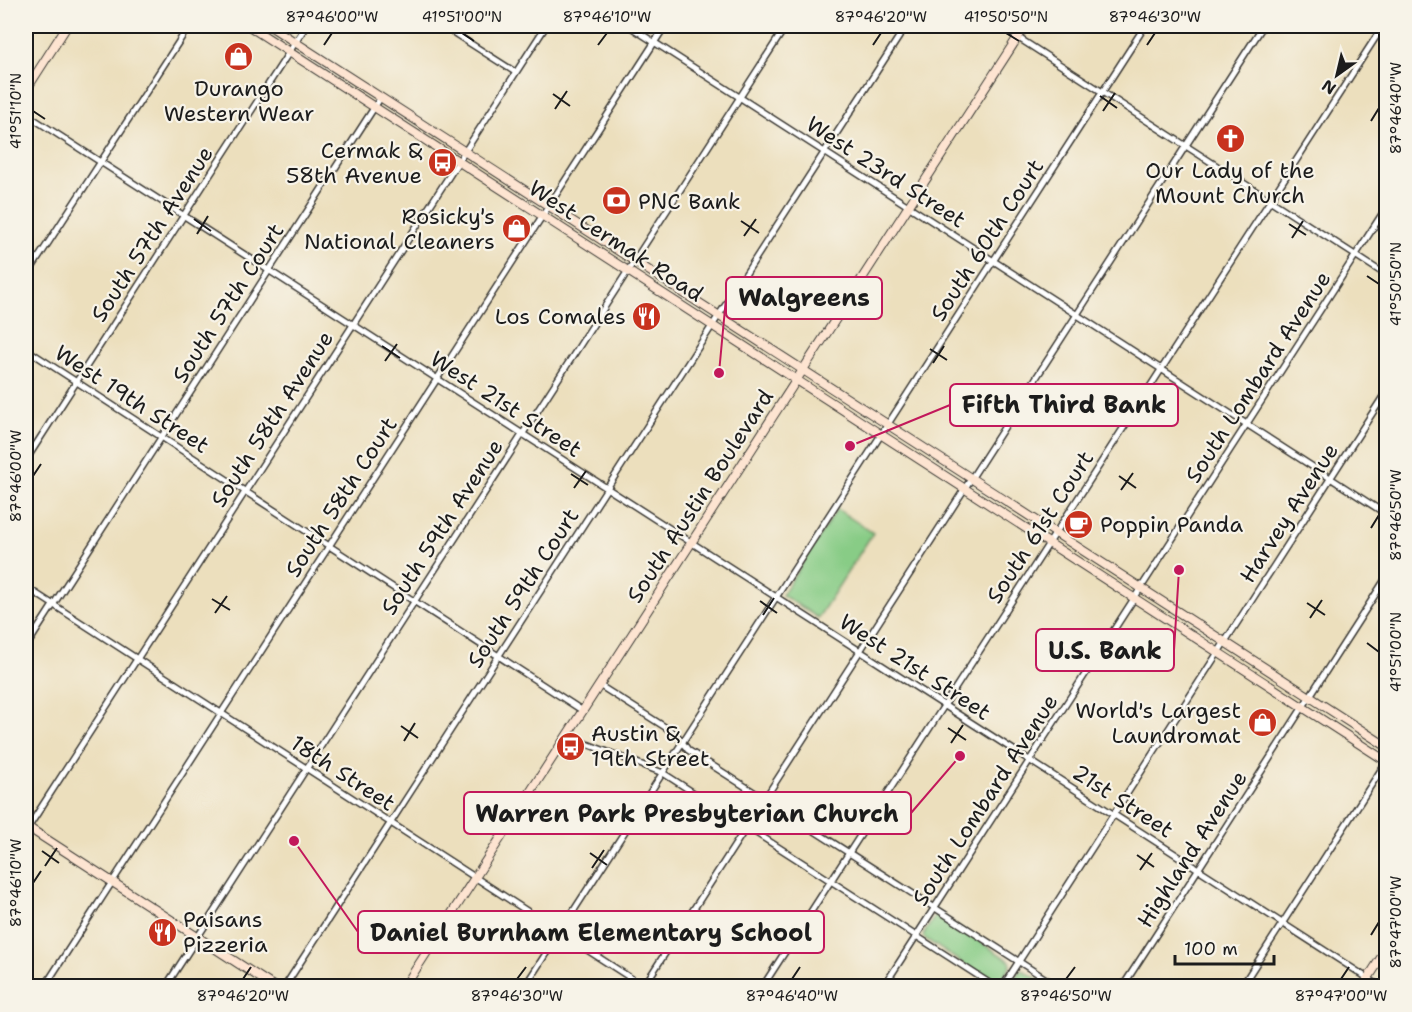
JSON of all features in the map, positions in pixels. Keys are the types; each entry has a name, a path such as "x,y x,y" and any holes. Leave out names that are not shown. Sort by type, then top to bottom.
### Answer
{"main road":[{"path":"26,90 67,26"},
{"name":"West Cermak Road","path":"249,26 1386,762"},
{"name":"West Cermak Road","path":"270,26 1386,746"},
{"name":"South Austin Boulevard","path":"405,987 1025,26"},
{"path":"26,828 273,987"},
{"path":"1365,983 1386,950"}],"street":[{"path":"26,278 189,26"},
{"name":"South 57th Avenue","path":"26,460 306,26"},
{"path":"443,26 515,72"},
{"name":"South 58th Avenue","path":"26,828 546,26"},
{"name":"West 23rd Street","path":"629,26 1386,514"},
{"name":"South 58th Court","path":"45,987 665,26"},
{"name":"South 59th Avenue","path":"166,987 786,26"},
{"name":"South 59th Court","path":"285,987 906,26"},
{"path":"1000,26 1386,275"},
{"name":"South 60th Court","path":"525,987 1145,26"},
{"path":"643,987 1263,26"},
{"path":"1369,26 1386,37"},
{"name":"South 61st Court","path":"763,987 1383,26"},
{"name":"South 57th Court","path":"26,647 381,97"},
{"name":"West 21st Street","path":"26,114 1030,761"},
{"name":"South Lombard Avenue","path":"884,987 1386,208"},
{"name":"West 19th Street","path":"26,349 583,711"},
{"name":"Harvey Avenue","path":"1003,987 1386,392"},
{"name":"Highland Avenue","path":"1123,987 1386,578"},
{"name":"18th Street","path":"26,587 643,987"},
{"path":"599,685 676,734 681,744 764,800 1057,987"},
{"path":"567,736 663,773 994,987"},
{"name":"21st Street","path":"1030,761 1283,924 1365,983 1380,987"},
{"path":"1242,987 1386,762"}],"green space":[{"path":"837,509 873,533 818,618 782,595"},
{"path":"939,915 1010,961 1011,965 999,984 995,985 924,938 923,935 935,916"},
{"path":"1020,970 1023,970 1049,986 1009,986"}],"place":[{"name":"Durango Western Wear","path":"239,56"},
{"name":"Our Lady of the Mount Church","path":"1230,138"},
{"name":"Cermak & 58th Avenue","path":"443,163"},
{"name":"PNC Bank","path":"617,201"},
{"name":"Rosicky's National Cleaners","path":"516,229"},
{"name":"Los Comales","path":"647,316"},
{"name":"Walgreens","path":"719,373"},
{"name":"Fifth Third Bank","path":"850,446"},
{"name":"Poppin Panda","path":"1079,524"},
{"name":"U.S. Bank","path":"1179,570"},
{"name":"World's Largest Laundromat","path":"1262,723"},
{"name":"Austin & 19th Street","path":"570,746"},
{"name":"Warren Park Presbyterian Church","path":"960,756"},
{"name":"Daniel Burnham Elementary School","path":"294,841"},
{"name":"Paisans Pizzeria","path":"162,932"}]}
